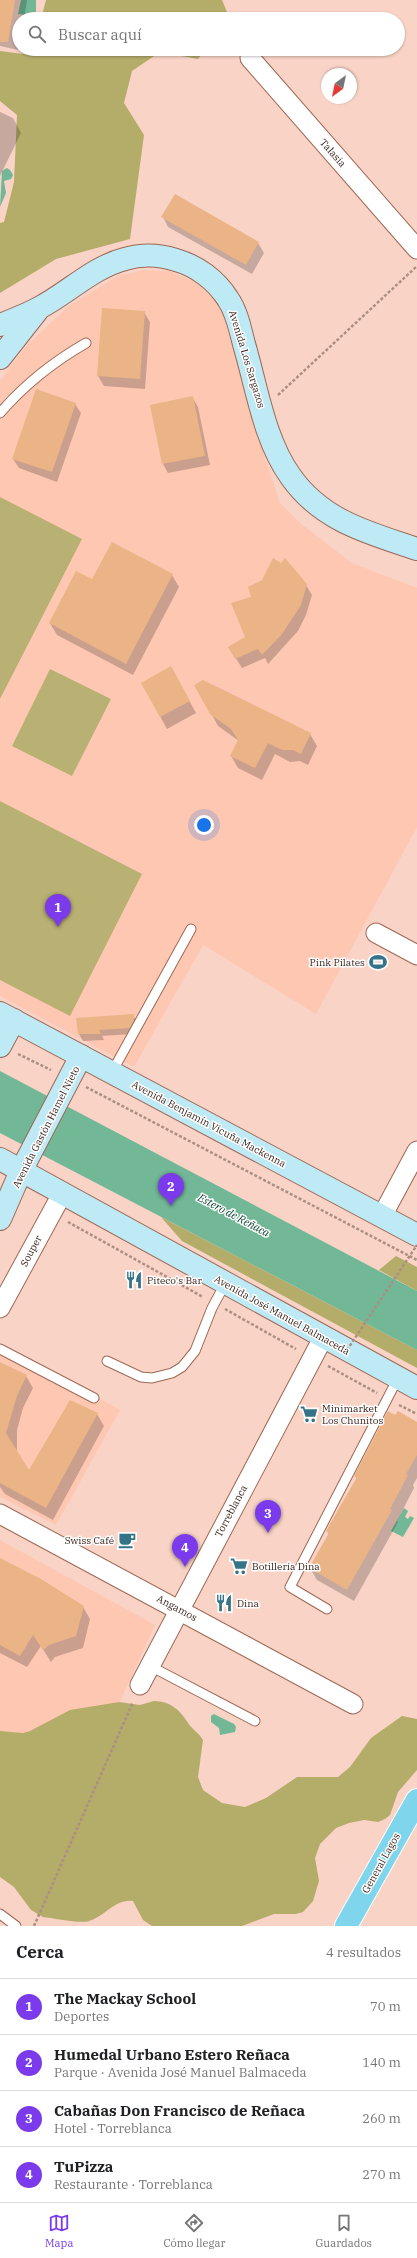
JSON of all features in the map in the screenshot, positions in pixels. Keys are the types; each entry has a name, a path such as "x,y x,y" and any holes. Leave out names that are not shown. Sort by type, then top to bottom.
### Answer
{"main road":[{"name":"Avenida Los Sargazos","path":"0,325 39,308 98,271 125,259 154,256 183,262 209,277 228,299 235,312 273,445 281,462 303,492 330,515 356,529 417,549"},
{"path":"0,358 39,308"},
{"path":"0,1046 7,1017"},
{"name":"Avenida Benjamín Vicuña Mackenna","path":"7,1017 417,1235"},
{"name":"Avenida Gastón Hamel Nieto","path":"0,1219 25,1163 81,1056"},
{"name":"Avenida José Manuel Balmaceda","path":"0,1159 25,1163 62,1194 323,1338 408,1383"},
{"name":"General Lagos","path":"346,1926 417,1800"}],"street":[{"name":"Talasia","path":"250,58 417,249"},
{"path":"376,933 417,955"},
{"path":"382,1216 417,1151"},
{"name":"Souper","path":"0,1308 62,1194"},
{"name":"Torreblanca","path":"140,1685 179,1608 323,1338"},
{"name":"Angamos","path":"0,1514 179,1608 353,1704"}],"lane":[{"path":"0,413 32,380 53,363 86,343"},
{"path":"112,1072 191,930"},
{"path":"107,1361 141,1377 152,1378 172,1373 182,1367 195,1351 212,1308 225,1284"},
{"path":"0,1349 94,1398"},
{"path":"328,1609 290,1587 408,1383"},
{"path":"150,1666 255,1721"},
{"path":"0,1914 16,1926"}],"path":[{"path":"262,409 417,266"},
{"path":"0,1046 67,1084 104,1096 417,1260"},
{"path":"347,1350 417,1245"},
{"path":"34,1926 140,1685"}],"shaded area":[{"path":"46,0 222,0 227,12 43,12"},
{"path":"0,51 12,53 12,56 154,56 132,71 124,103 144,135 130,239 56,259 0,293 0,223 4,222 14,182 17,115 0,101"},
{"path":"182,56 200,56 198,59"},
{"path":"143,270 169,271 195,282 207,291 226,315 263,451 280,503 301,524 352,563 417,588 417,827 316,1014 203,945 134,1067 0,996 0,381 27,345 69,306 118,276"},
{"path":"0,497 82,539 0,699"},
{"path":"50,669 111,699 72,776 12,746"},
{"path":"0,801 142,874 70,1016 0,980"},
{"path":"161,1217 417,1350 417,1368 182,1241"},
{"path":"396,1256 417,1267 417,1291 379,1270"},
{"path":"0,1345 120,1410 56,1525 0,1497"},
{"path":"0,1540 155,1625 77,1795 0,1763"},
{"path":"160,1701 178,1710 203,1740 198,1777 203,1790 222,1803 245,1807 266,1798 297,1777 338,1777 350,1767 371,1738 402,1716 417,1719 417,1770 398,1792 390,1815 385,1819 378,1822 364,1820 349,1823 336,1828 320,1844 315,1858 319,1881 313,1901 303,1912 296,1914 274,1914 242,1926 152,1926 143,1920 133,1901 126,1901 115,1905 95,1919 85,1922 43,1917 31,1910 14,1887 0,1877 0,1731 23,1733 30,1731 70,1710 119,1702 140,1705"}],"water":[{"path":"21,0 36,0 36,12 18,12"},
{"path":"7,168 13,175 11,179 4,181 6,193 0,207 2,171"},
{"name":"Estero de Reñaca","path":"0,1071 417,1291 417,1350 0,1133"},
{"path":"404,1508 408,1511 405,1517 408,1519 410,1516 414,1518 403,1537 391,1531"},
{"path":"214,1714 234,1724 236,1727 235,1732 220,1735 219,1728 211,1722 211,1716"}],"building":[{"path":"0,0 15,0 8,42 0,42"},
{"path":"175,194 259,242 246,265 161,217"},
{"path":"102,308 145,311 140,379 97,376"},
{"path":"36,389 76,403 52,472 12,459"},
{"path":"193,396 205,456 162,464 150,405"},
{"path":"112,542 173,574 126,664 49,623 76,571 92,579"},
{"path":"273,558 281,563 285,558 307,584 301,605 282,634 262,655 258,649 235,659 228,647 245,637 231,603 251,597 248,587 262,580"},
{"path":"171,666 190,701 160,717 141,683"},
{"path":"203,680 311,733 301,754 293,750 282,750 268,743 255,768 230,756 238,740 231,729 210,714 194,685"},
{"path":"134,1014 134,1020 130,1028 99,1030 101,1034 78,1034 76,1018"},
{"path":"0,1362 27,1375 17,1396 6,1433 29,1470 70,1400 98,1413 46,1508 0,1483"},
{"path":"388,1411 395,1415 398,1411 417,1422 417,1455 406,1474 408,1475 390,1509 392,1510 347,1590 309,1568 329,1533 326,1531 357,1477 354,1476"},
{"path":"0,1558 41,1579 84,1606 76,1636 49,1645 43,1650 33,1635 20,1656 0,1645"}],"place":[{"name":"The Mackay School","path":"58,927"},
{"name":"Pink Pilates","path":"378,962"},
{"name":"Humedal Urbano Estero Reñaca","path":"171,1206"},
{"name":"Piteco's Bar","path":"134,1280"},
{"name":"Minimarket Los Chunitos","path":"309,1414"},
{"name":"Cabañas Don Francisco de Reñaca","path":"268,1533"},
{"name":"Swiss Café","path":"127,1540"},
{"name":"Botillería Dina","path":"239,1566"},
{"name":"TuPizza","path":"185,1567"},
{"name":"Dina","path":"224,1603"}]}
